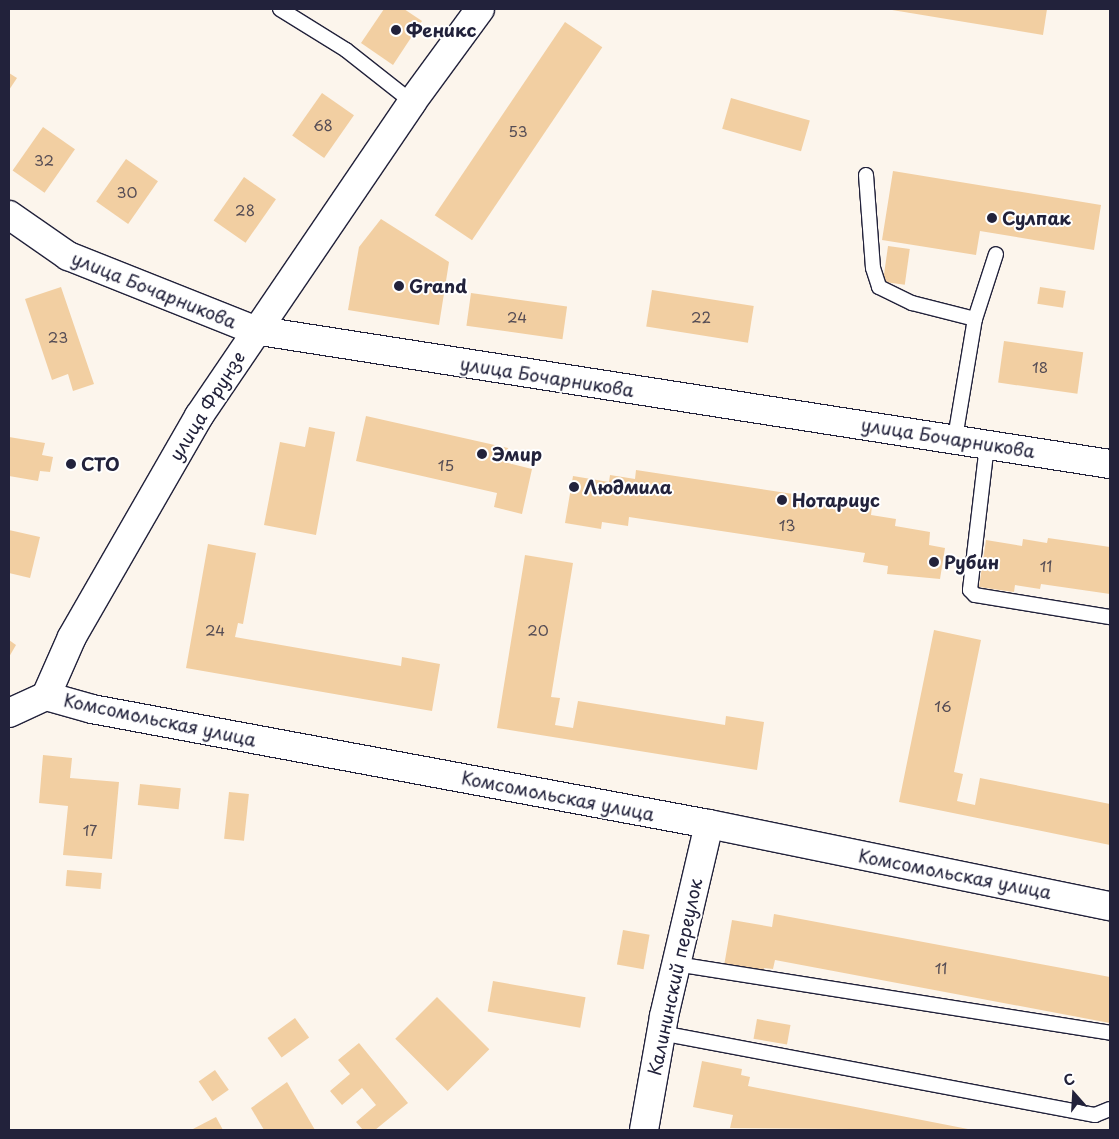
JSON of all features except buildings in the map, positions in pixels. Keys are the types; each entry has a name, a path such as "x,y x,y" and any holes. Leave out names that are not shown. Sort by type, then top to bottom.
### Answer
{"street":[{"name":"улица Фрунзе","path":"46,696 72,637 199,416 254,330 320,244 412,102 480,9"},
{"name":"улица Бочарникова","path":"9,214 68,256 254,330 955,438 987,445 1110,464"},
{"name":"Комсомольская улица","path":"9,714 46,696 92,709 709,824 1110,906"},
{"name":"Калининский переулок","path":"644,1130 661,1033 709,824"}],"lane":[{"path":"280,9 346,50 412,102"},
{"path":"866,175 873,268 879,287 912,303 976,319"},
{"path":"955,438 976,319 996,254"},
{"path":"987,445 970,590 975,595 1110,618"},
{"path":"676,964 1110,1033"},
{"path":"661,1033 1095,1115 1110,1109"}],"place":[{"name":"Феникс","path":"396,30"},
{"name":"Сулпак","path":"992,218"},
{"name":"Grand","path":"399,286"},
{"name":"Эмир","path":"482,454"},
{"name":"СТО","path":"71,464"},
{"name":"Людмила","path":"574,487"},
{"name":"Нотариус","path":"782,500"},
{"name":"Рубин","path":"934,562"}]}
